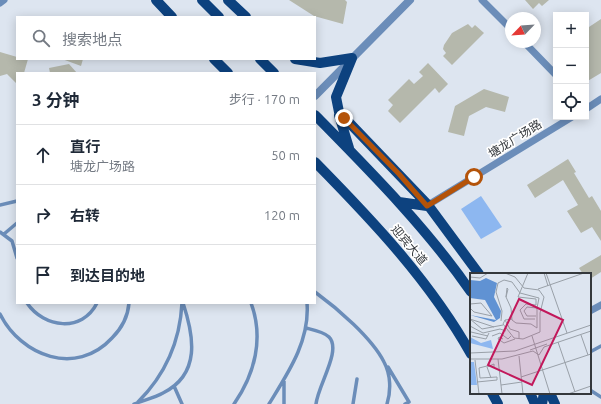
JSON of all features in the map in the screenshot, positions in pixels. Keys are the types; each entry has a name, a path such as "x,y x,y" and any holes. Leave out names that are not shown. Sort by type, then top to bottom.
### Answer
{"main road":[{"path":"156,0 171,16"},
{"path":"202,0 218,16"},
{"path":"228,0 245,16"},
{"path":"301,60 320,63 352,58"},
{"path":"350,150 336,97 352,58"},
{"path":"215,60 227,72"},
{"path":"261,60 273,72"},
{"path":"339,112 428,206 479,273"},
{"name":"迎宾大道","path":"316,116 350,150 425,231 470,291"},
{"name":"迎宾大道","path":"316,163 362,209 400,252 457,330 470,352"},
{"path":"399,202 428,206"},
{"path":"493,394 498,404"},
{"path":"531,394 536,404"},
{"path":"542,404 544,394"},
{"path":"551,394 556,404"}],"street":[{"path":"0,4 4,0"},
{"path":"316,95 410,0"},
{"path":"482,0 505,23"},
{"path":"530,48 553,72"},
{"path":"589,107 601,99"},
{"name":"塘龙广场路","path":"428,206 567,120"},
{"path":"591,310 601,305"}],"lane":[{"path":"0,205 16,201"},
{"path":"16,224 2,233 12,241 16,255"},
{"path":"316,293 349,320 384,362 409,402 405,404"},
{"path":"28,304 37,315 44,320 60,324 72,323 83,318 96,304"},
{"path":"0,314 11,331 30,348 54,358 68,359 82,357 95,352 107,344 117,334 124,321 129,304"},
{"path":"135,403 163,394 174,386 186,372 192,352 191,334 182,304"},
{"path":"135,403 154,384 167,362 176,338 182,304"},
{"path":"234,404 248,380 256,352 256,324 251,304"},
{"path":"269,404 301,347 306,328 307,304"},
{"path":"306,328 323,333 333,344 334,351 320,386 316,404"},
{"path":"591,351 600,346"},
{"path":"384,362 390,382 387,404"},
{"path":"284,379 284,404"},
{"path":"353,404 357,379"},
{"path":"174,386 182,404"},
{"path":"591,391 601,397"}],"shaded area":[{"path":"481,196 502,227 481,239 461,209"}],"building":[{"path":"289,0 345,0 347,2 343,24 314,16"},
{"path":"525,0 549,0 542,6 539,3 533,9"},
{"path":"601,19 601,73 589,80 589,48 589,27"},
{"path":"468,24 472,28 475,25 484,33 452,65 443,56 446,53 443,49 444,45 452,33"},
{"path":"0,52 16,57 16,60 28,60 24,72 16,72 16,83 7,74 0,76"},
{"path":"65,60 83,60 81,66"},
{"path":"428,63 448,84 439,93 435,88 400,123 388,111 393,105 388,100 409,79 414,84 423,76 419,72"},
{"path":"69,64 76,72 50,72 49,68"},
{"path":"484,89 509,97 505,112 486,107 469,116 464,136 448,132 455,106"},
{"path":"568,159 576,172 574,173 589,198 592,196 601,211 601,241 592,227 581,233 567,211 578,205 563,180 535,198 527,185"},
{"path":"601,255 601,272 591,278 591,273 582,273 579,268"}],"route":[{"path":"344,118 399,174 427,206 474,177"}]}
